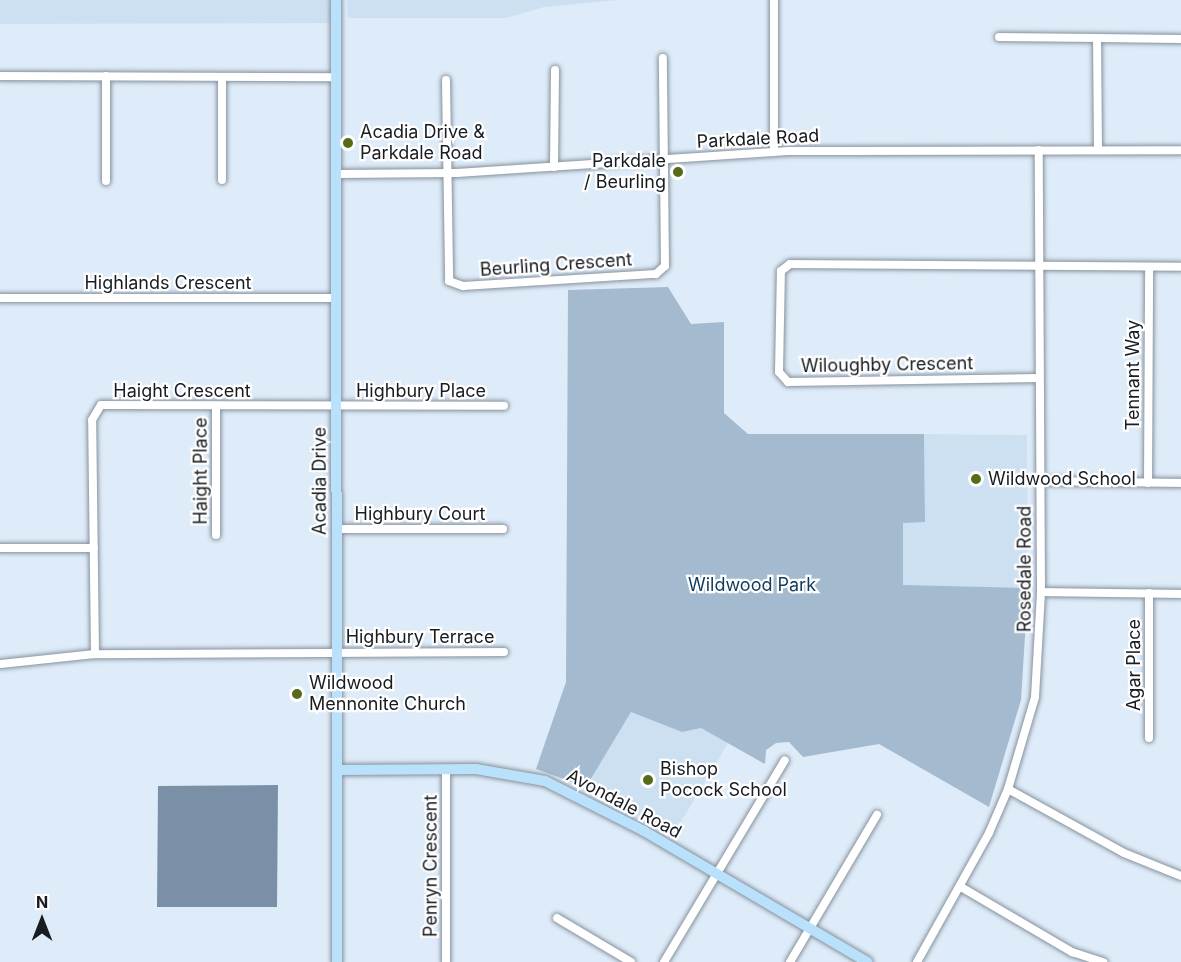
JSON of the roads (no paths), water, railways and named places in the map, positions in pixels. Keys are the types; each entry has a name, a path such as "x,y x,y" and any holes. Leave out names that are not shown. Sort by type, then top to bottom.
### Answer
{"street":[{"name":"Acadia Drive","path":"336,0 337,962"},
{"path":"774,0 774,152"},
{"path":"999,38 1181,39"},
{"path":"1097,38 1098,150"},
{"path":"662,159 663,58"},
{"path":"554,166 555,70"},
{"path":"0,76 336,76"},
{"path":"105,76 106,181"},
{"path":"222,77 222,180"},
{"path":"446,81 447,173"},
{"name":"Rosedale Road","path":"917,962 961,887 1008,789 1035,697 1041,592 1039,150"},
{"name":"Parkdale Road","path":"337,174 447,173 774,152 1181,150"},
{"name":"Beurling Crescent","path":"447,173 447,276 453,285 656,274 665,266 662,159"},
{"name":"Wiloughby Crescent","path":"1040,378 788,382 779,372 779,275 790,264 1181,267"},
{"name":"Tennant Way","path":"1148,483 1149,267"},
{"name":"Highlands Crescent","path":"0,298 337,298"},
{"name":"Highbury Place","path":"337,406 504,406"},
{"name":"Haight Crescent","path":"95,654 92,420 96,408 337,406"},
{"name":"Haight Place","path":"216,407 216,535"},
{"path":"1041,481 1181,483"},
{"name":"Highbury Court","path":"337,529 503,529"},
{"path":"0,548 94,548"},
{"path":"1041,592 1181,594"},
{"name":"Agar Place","path":"1149,593 1149,738"},
{"path":"0,664 95,654 336,652"},
{"name":"Highbury Terrace","path":"336,652 504,652"},
{"path":"664,962 785,760"},
{"name":"Avondale Road","path":"338,770 504,771 545,781 718,874 867,962"},
{"name":"Penryn Crescent","path":"446,770 446,962"},
{"path":"1008,789 1124,853 1181,876"},
{"path":"790,962 877,815"},
{"path":"961,887 1072,952 1104,962"},
{"path":"557,918 631,962"}],"place":[{"name":"Acadia Drive & Parkdale Road","path":"348,143"},
{"name":"Parkdale / Beurling","path":"678,172"},
{"name":"Wildwood School","path":"976,479"},
{"name":"Wildwood Mennonite Church","path":"297,694"},
{"name":"Bishop Pocock School","path":"648,780"}],"park label":[{"name":"Wildwood Park","path":"752,585"}]}
